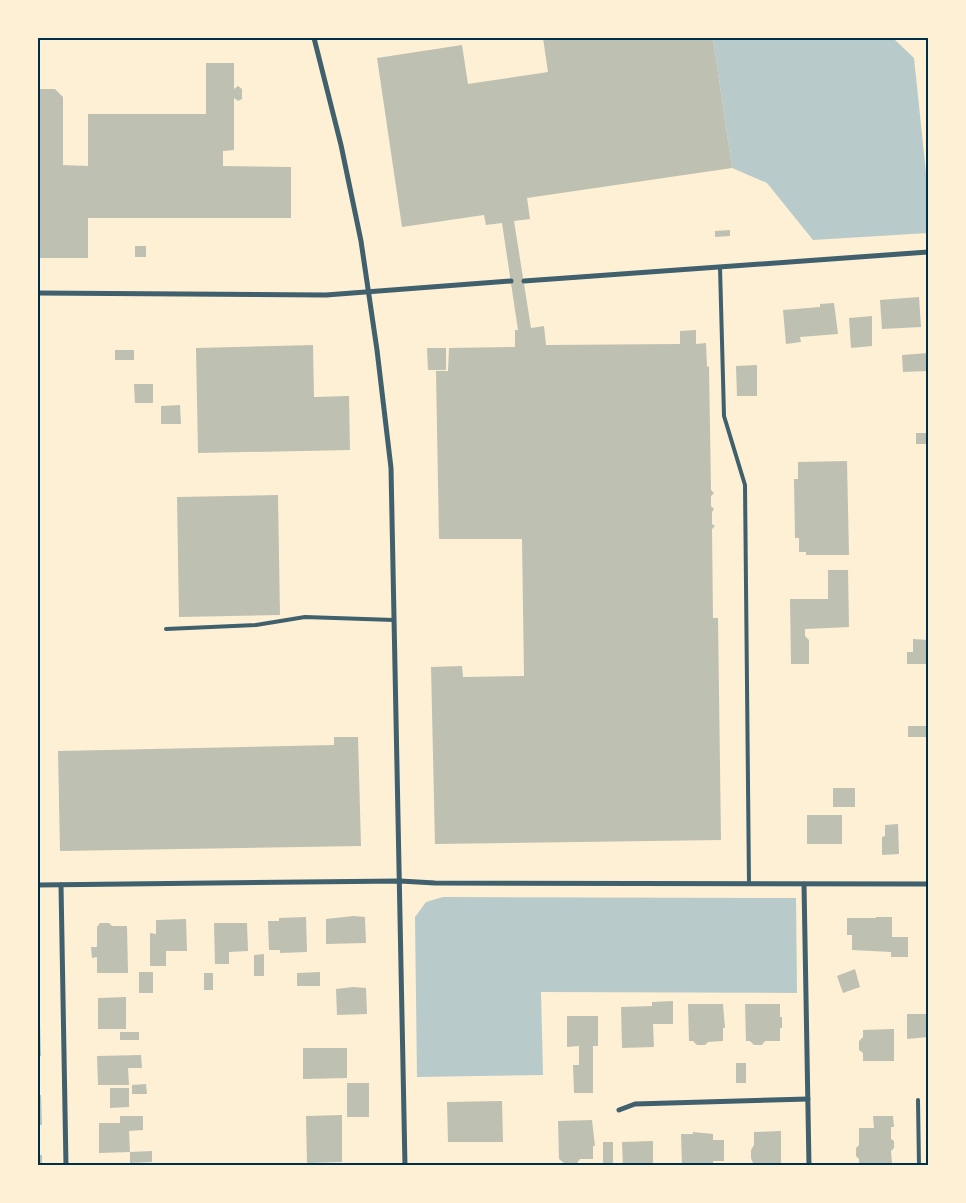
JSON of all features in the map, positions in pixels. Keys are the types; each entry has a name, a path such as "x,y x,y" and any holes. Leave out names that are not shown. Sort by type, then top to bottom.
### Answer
{"street":[{"path":"314,38 341,145 361,241 377,350 390,468 405,1166"},
{"path":"524,281 928,252"},
{"path":"38,293 326,296 511,281"},
{"path":"38,885 400,881 445,883 928,884"},
{"path":"804,884 808,1166"},
{"path":"61,885 66,1166"},
{"path":"619,1110 635,1104 808,1099"}],"lane":[{"path":"720,267 724,416 745,485 750,884"},
{"path":"166,629 256,625 305,618 394,620"},
{"path":"918,1100 919,1166"}],"shaded area":[{"path":"713,38 894,39 914,58 928,192 928,233 813,240 767,183 732,168"},
{"path":"443,897 796,898 797,993 541,992 543,1075 417,1077 415,917 426,902"}],"building":[{"path":"543,38 713,38 732,168 527,198 530,219 514,221 531,328 544,326 546,345 680,344 680,331 696,330 696,344 706,343 707,367 709,366 711,490 714,493 711,496 711,506 714,509 712,512 712,524 715,526 712,529 713,618 718,618 721,840 435,844 431,667 462,666 463,677 524,676 522,539 439,539 436,371 448,371 449,348 515,347 515,330 518,330 502,223 486,225 484,215 402,227 377,58 462,45 468,84 548,72"},
{"path":"206,63 234,63 234,89 238,86 242,89 242,99 238,101 234,98 234,150 223,151 223,166 291,167 291,218 88,218 88,258 38,258 38,89 55,89 63,97 63,165 88,166 88,114 206,114"},
{"path":"730,230 730,236 715,237 715,231"},
{"path":"135,246 146,246 146,257 135,257"},
{"path":"919,297 921,327 882,329 880,300"},
{"path":"834,303 838,334 800,337 801,342 786,344 783,310 820,307 820,304"},
{"path":"872,316 872,346 851,348 849,318"},
{"path":"313,345 314,397 349,396 350,450 198,453 196,348"},
{"path":"427,348 446,348 446,370 428,370"},
{"path":"115,350 134,350 134,360 115,360"},
{"path":"928,353 928,371 903,372 902,355"},
{"path":"757,365 757,396 737,396 736,366"},
{"path":"134,384 153,384 153,403 135,403"},
{"path":"180,405 181,424 161,424 161,406"},
{"path":"916,433 928,433 928,444 916,444"},
{"path":"847,461 849,555 806,555 806,552 799,552 799,538 795,538 794,479 798,479 798,462"},
{"path":"278,495 280,615 179,617 177,497"},
{"path":"828,570 848,570 849,627 805,629 805,636 809,640 809,664 791,664 790,599 828,599"},
{"path":"913,639 928,640 928,664 907,664 907,652 913,652"},
{"path":"908,726 928,726 928,737 908,737"},
{"path":"334,737 358,737 361,846 60,851 58,751 334,745"},
{"path":"833,788 855,788 855,807 833,807"},
{"path":"807,815 842,815 842,844 807,844"},
{"path":"898,824 899,854 882,855 882,837 885,836 885,825"},
{"path":"353,916 365,917 366,943 326,944 326,919"},
{"path":"306,917 307,952 280,953 280,950 269,950 268,921 279,921 279,918"},
{"path":"892,917 892,937 908,937 908,957 891,957 891,952 852,950 852,935 847,935 847,918"},
{"path":"186,919 187,951 166,951 166,966 150,966 150,933 156,934 156,920"},
{"path":"100,923 109,923 112,926 127,926 128,973 97,973 97,957 92,958 91,947 97,947 97,927"},
{"path":"214,923 247,923 248,951 229,952 229,964 215,964"},
{"path":"264,954 264,976 254,976 254,955"},
{"path":"855,969 860,987 843,993 837,976"},
{"path":"139,972 153,972 153,993 139,993"},
{"path":"320,972 320,986 297,986 297,973"},
{"path":"204,973 213,973 213,990 204,990"},
{"path":"366,988 367,1014 337,1015 336,989"},
{"path":"126,997 126,1029 98,1029 98,998"},
{"path":"673,1001 673,1024 653,1024 654,1047 622,1048 621,1007 652,1006 652,1002"},
{"path":"688,1004 723,1004 725,1028 723,1028 723,1041 697,1045 693,1041 689,1041"},
{"path":"745,1004 780,1004 782,1028 780,1028 780,1041 765,1041 762,1045 754,1045 750,1041 746,1041"},
{"path":"907,1014 928,1014 928,1037 907,1039"},
{"path":"567,1016 598,1016 598,1046 593,1046 593,1093 574,1093 573,1065 579,1065 579,1046 567,1047"},
{"path":"38,1023 40,1023 41,1056 38,1056"},
{"path":"894,1029 894,1061 863,1061 863,1053 859,1050 859,1041 863,1037 863,1030"},
{"path":"120,1032 139,1032 139,1040 120,1040"},
{"path":"303,1048 347,1048 347,1078 303,1079"},
{"path":"141,1055 142,1068 128,1068 129,1085 98,1085 97,1056"},
{"path":"736,1063 746,1063 746,1083 736,1083"},
{"path":"347,1083 369,1083 369,1117 347,1117"},
{"path":"146,1084 147,1094 132,1094 132,1085"},
{"path":"110,1088 129,1088 129,1107 110,1108"},
{"path":"38,1095 41,1095 42,1125 38,1125"},
{"path":"502,1101 503,1142 448,1142 447,1102"},
{"path":"342,1115 342,1162 307,1163 306,1116"},
{"path":"120,1116 143,1116 143,1130 129,1131 130,1152 99,1153 99,1123 120,1123"},
{"path":"873,1116 893,1116 894,1127 891,1127 891,1139 894,1141 894,1148 891,1151 892,1163 859,1163 859,1159 856,1156 856,1148 859,1145 859,1128 874,1128"},
{"path":"592,1120 595,1146 593,1146 593,1159 580,1159 577,1163 564,1163 559,1159 558,1121"},
{"path":"781,1131 781,1166 754,1166 751,1150 754,1145 754,1132"},
{"path":"693,1132 713,1134 713,1140 724,1140 724,1161 713,1161 713,1165 682,1166 681,1134 693,1134"},
{"path":"653,1141 653,1166 623,1166 622,1142"},
{"path":"603,1142 613,1142 613,1166 603,1166"},
{"path":"152,1151 152,1162 130,1163 130,1152"},
{"path":"38,1155 42,1155 42,1166 38,1166"},
{"path":"502,1163 502,1166 449,1166 449,1164"}]}
